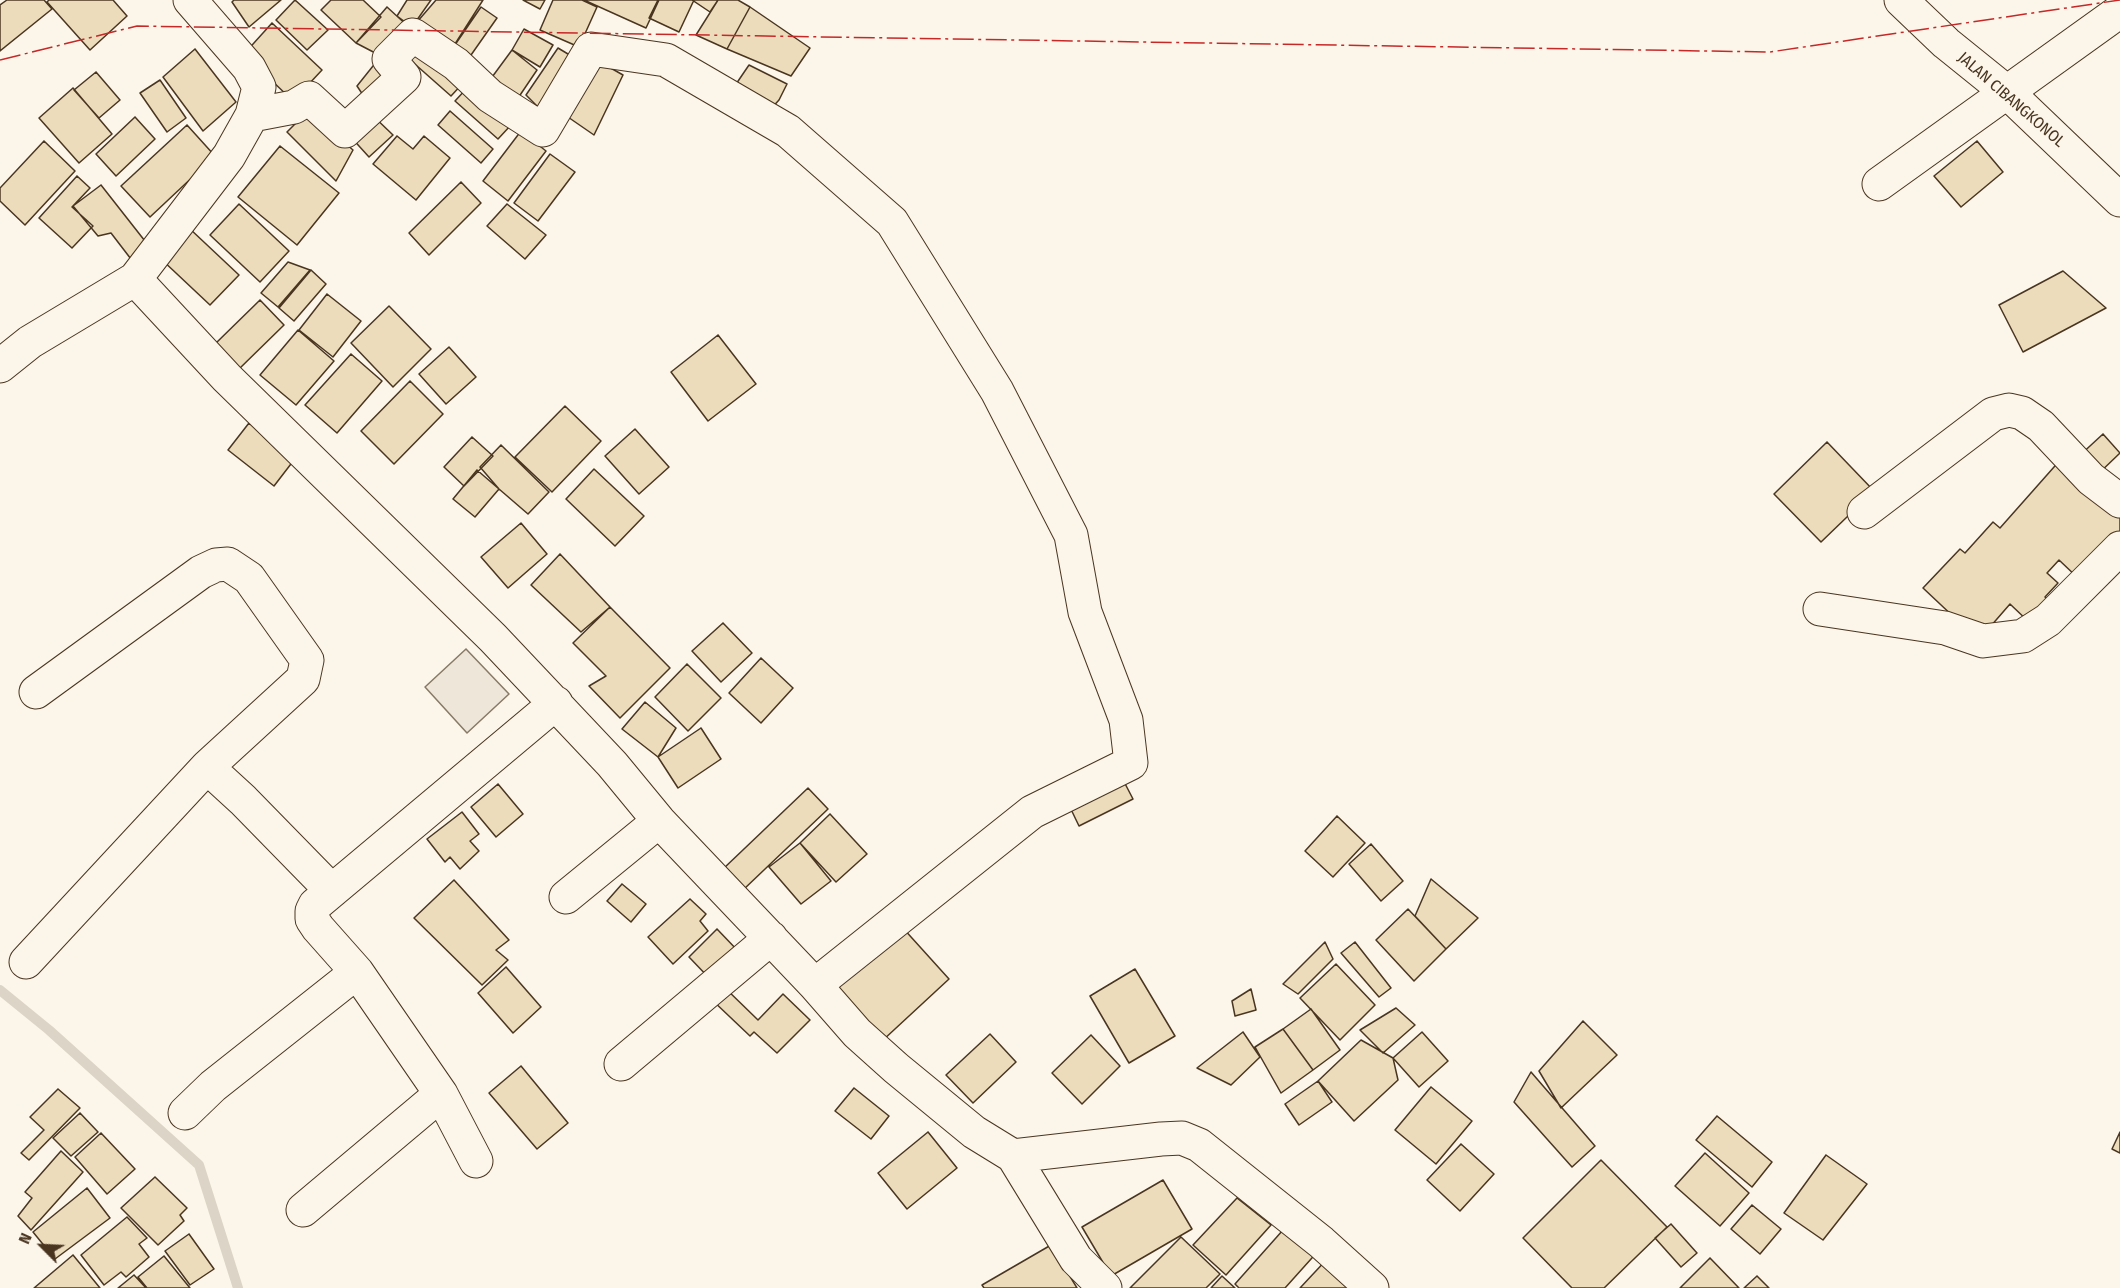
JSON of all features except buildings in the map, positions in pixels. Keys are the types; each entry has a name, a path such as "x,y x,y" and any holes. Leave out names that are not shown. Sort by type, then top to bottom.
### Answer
{"street":[{"name":"JALAN CIBANGKONOL","path":"1901,0 1946,43 2008,93 2120,200"},
{"path":"0,366 30,342 135,279 229,156 252,115 259,87 249,68 203,4"},
{"path":"1879,184 2120,11"},
{"path":"252,115 294,107 309,98 345,131 404,77 389,59 413,35 456,64 490,96 543,130 591,49 666,60 788,131 892,222 997,391 1071,535 1085,612 1126,720 1131,763 1032,812 815,985"},
{"path":"135,279 227,378 429,573 556,703 612,764 659,821 815,985 857,1033 975,1132 1013,1156 1076,1259 1105,1288"},
{"path":"1864,512 1993,414 2009,410 2022,413 2041,426 2091,478 2120,501"},
{"path":"1820,609 1944,628 1983,641 2023,636 2048,620 2120,548"},
{"path":"26,962 207,767 303,679 307,660 249,578 228,564 216,565 201,572 36,692"},
{"path":"476,1161 441,1095 357,972 312,919 312,911 315,905 556,703"},
{"path":"207,767 243,800 332,891"},
{"path":"566,897 659,821"},
{"path":"621,1064 771,938"},
{"path":"185,1113 213,1086 357,972"},
{"path":"303,1210 441,1095"},
{"path":"1013,1156 1182,1138 1199,1145 1321,1242 1372,1288"}],"shaded area":[{"path":"466,649 509,694 467,733 425,687"}],"waterway":[{"path":"0,990 49,1030 199,1165 238,1288"}],"power":[{"path":"0,60 137,26 1770,52 2120,0"}]}
